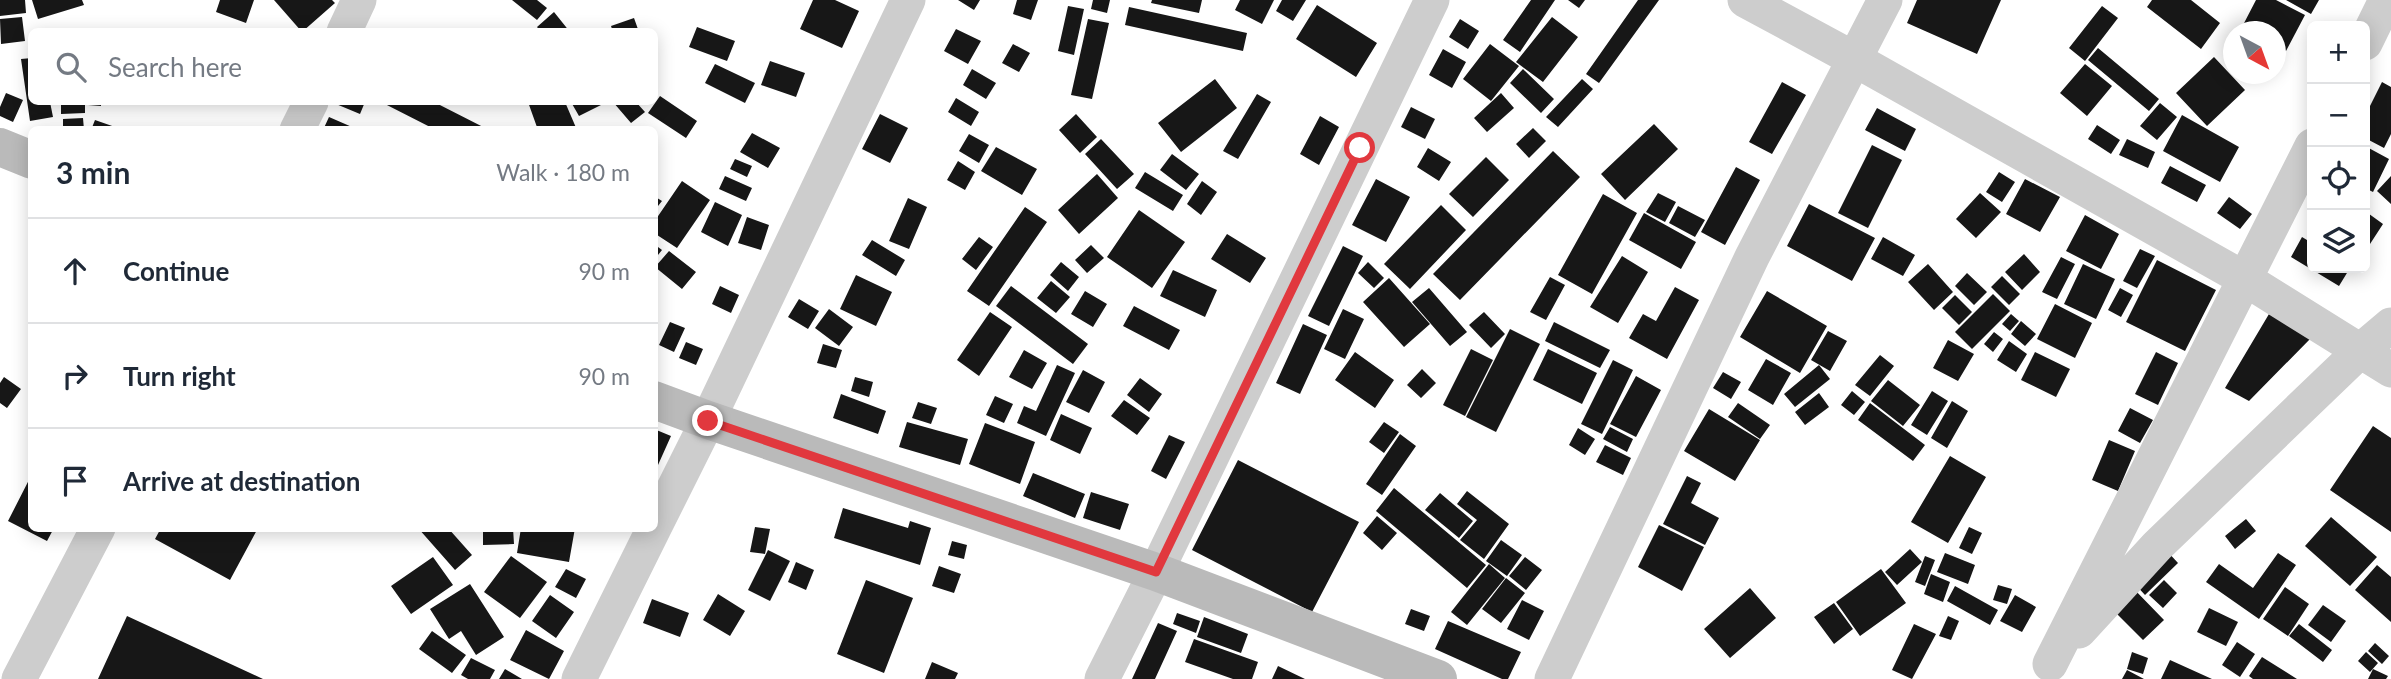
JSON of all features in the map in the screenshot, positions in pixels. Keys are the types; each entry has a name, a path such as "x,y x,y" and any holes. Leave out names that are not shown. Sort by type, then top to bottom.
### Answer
{"street":[{"path":"346,28 359,0"},
{"path":"658,520 708,421 908,0"},
{"path":"1102,679 1432,0"},
{"path":"1745,0 2245,279 2391,370"},
{"path":"1552,679 1752,257 1885,0"},
{"path":"2370,33 2386,0"},
{"path":"299,126 310,105"},
{"path":"0,147 28,158"},
{"path":"2043,671 2311,147"},
{"path":"2043,671 2157,546 2359,352 2391,325"},
{"path":"658,402 708,421 1156,572 1438,679"},
{"path":"19,679 96,532"},
{"path":"579,679 652,532"}],"building":[{"path":"0,0 25,0 26,13 0,16"},
{"path":"32,0 82,0 84,5 38,19"},
{"path":"220,0 254,0 246,23 216,12"},
{"path":"274,0 332,0 335,3 307,28 298,28"},
{"path":"512,0 537,0 547,8 537,20"},
{"path":"813,0 835,0 859,11 842,48 800,29"},
{"path":"958,0 980,0 974,10"},
{"path":"1017,0 1038,0 1031,20 1013,14"},
{"path":"1093,0 1110,0 1107,13 1091,9"},
{"path":"1152,0 1202,0 1199,13 1151,3"},
{"path":"1240,0 1274,0 1262,24 1235,10"},
{"path":"1282,0 1306,0 1293,21 1276,11"},
{"path":"1531,0 1555,0 1520,52 1503,40"},
{"path":"1568,0 1585,0 1579,8"},
{"path":"1638,0 1659,0 1599,83 1586,74"},
{"path":"1917,0 2001,0 1977,54 1907,23"},
{"path":"2152,0 2191,0 2220,23 2201,49 2147,7"},
{"path":"2256,0 2276,0 2305,15 2286,51 2286,21 2245,21"},
{"path":"2286,0 2319,0 2311,14"},
{"path":"1317,5 1377,43 1356,77 1296,39"},
{"path":"1068,6 1084,9 1074,55 1058,51"},
{"path":"2102,6 2118,18 2085,61 2069,48"},
{"path":"1129,7 1247,33 1243,51 1125,25"},
{"path":"554,12 567,28 538,28"},
{"path":"22,17 25,41 1,44 0,19"},
{"path":"1552,17 1578,37 1543,82 1516,62"},
{"path":"634,18 638,28 612,28"},
{"path":"1088,19 1109,23 1092,99 1071,95"},
{"path":"1460,19 1479,31 1468,49 1449,37"},
{"path":"697,27 735,41 727,61 689,47"},
{"path":"956,29 981,41 968,64 944,51"},
{"path":"1013,44 1030,53 1019,72 1002,63"},
{"path":"1490,44 1519,66 1491,101 1463,79"},
{"path":"2098,48 2159,99 2149,111 2088,60"},
{"path":"1443,49 1466,62 1452,88 1429,75"},
{"path":"2214,57 2223,67 2223,84 2239,84 2245,90 2207,126 2176,93"},
{"path":"28,58 28,105 51,105 53,117 30,121 21,59"},
{"path":"770,61 805,73 796,97 761,85"},
{"path":"715,64 755,83 745,103 705,83"},
{"path":"2085,64 2112,86 2087,116 2060,93"},
{"path":"972,69 996,83 986,99 963,85"},
{"path":"1523,69 1554,99 1541,113 1510,83"},
{"path":"1215,79 1237,108 1181,152 1158,123"},
{"path":"1582,79 1593,89 1558,127 1546,117"},
{"path":"1782,82 1806,95 1772,154 1749,142"},
{"path":"2382,82 2391,87 2391,134 2384,148 2370,141 2370,106"},
{"path":"6,93 23,100 13,122 0,116 0,107"},
{"path":"1501,93 1514,108 1487,132 1474,118"},
{"path":"1257,94 1271,102 1238,159 1223,151"},
{"path":"660,96 697,121 686,138 648,113 654,105 658,105"},
{"path":"956,98 979,112 971,126 948,112"},
{"path":"2160,103 2177,117 2157,140 2140,126"},
{"path":"61,105 85,105 85,113 61,114"},
{"path":"338,105 364,105 360,114"},
{"path":"387,105 440,105 481,126 428,126"},
{"path":"529,105 566,105 575,126 537,126"},
{"path":"573,105 601,105 579,116"},
{"path":"616,105 639,105 645,112 631,123"},
{"path":"1411,107 1435,119 1425,139 1401,127"},
{"path":"1877,108 1916,129 1905,151 1865,130"},
{"path":"880,114 908,128 890,163 862,149"},
{"path":"1076,114 1097,137 1080,153 1059,130"},
{"path":"2182,115 2239,147 2220,182 2163,151"},
{"path":"1320,116 1339,127 1319,165 1300,154"},
{"path":"329,117 350,126 325,126"},
{"path":"83,118 84,126 63,126 63,119"},
{"path":"95,120 112,126 93,126"},
{"path":"1654,124 1678,149 1625,200 1601,174"},
{"path":"2097,125 2120,140 2111,154 2088,139"},
{"path":"1533,128 1546,141 1529,158 1516,144"},
{"path":"752,133 780,148 768,168 740,152"},
{"path":"969,134 989,145 979,163 959,151"},
{"path":"1101,139 1134,174 1117,189 1085,154"},
{"path":"2127,139 2155,152 2148,168 2119,155"},
{"path":"1872,145 1902,160 1868,228 1838,213"},
{"path":"996,147 1037,169 1022,195 981,171"},
{"path":"1428,148 1451,162 1439,181 1417,167"},
{"path":"2370,149 2389,159 2373,192 2370,190"},
{"path":"1553,151 1580,177 1460,300 1433,274"},
{"path":"1172,154 1199,174 1186,190 1160,170"},
{"path":"1486,157 1509,180 1473,217 1449,194"},
{"path":"735,159 752,166 747,177 730,169"},
{"path":"958,161 975,172 965,190 947,180"},
{"path":"2170,166 2206,185 2197,202 2161,183"},
{"path":"1736,167 1760,180 1725,245 1701,232"},
{"path":"1145,172 1183,195 1173,211 1135,188"},
{"path":"1999,172 2015,182 2002,202 1986,192"},
{"path":"1097,174 1118,198 1079,234 1058,210"},
{"path":"725,176 752,188 746,201 719,189"},
{"path":"2391,176 2391,204 2377,191"},
{"path":"1376,179 1410,197 1386,242 1352,225"},
{"path":"2025,179 2060,197 2040,232 2006,214"},
{"path":"682,181 710,200 677,248 658,236 658,216"},
{"path":"1202,181 1217,192 1201,215 1187,204"},
{"path":"1658,193 1676,202 1665,222 1646,212"},
{"path":"1980,193 2001,212 1976,238 1956,219"},
{"path":"1603,194 1637,213 1592,294 1558,275"},
{"path":"2229,197 2252,214 2240,229 2217,213"},
{"path":"908,198 927,207 909,249 889,241"},
{"path":"715,202 742,215 728,246 701,232"},
{"path":"1809,204 1875,238 1852,281 1787,246"},
{"path":"1441,205 1466,230 1410,289 1384,264"},
{"path":"1678,206 1705,220 1695,237 1669,223"},
{"path":"1025,207 1047,222 989,306 967,291"},
{"path":"1139,210 1185,242 1152,288 1107,257"},
{"path":"1644,213 1696,242 1681,269 1629,240"},
{"path":"2085,215 2119,234 2101,269 2066,251"},
{"path":"2370,215 2383,224 2370,244"},
{"path":"747,217 769,225 761,250 738,243"},
{"path":"1227,234 1266,258 1250,283 1211,259"},
{"path":"979,237 993,247 976,270 962,259"},
{"path":"1883,237 1915,255 1903,276 1871,259"},
{"path":"2302,237 2307,240 2307,267 2291,257"},
{"path":"872,240 905,260 896,276 862,255"},
{"path":"1091,245 1104,258 1087,273 1075,260"},
{"path":"1343,246 1363,256 1329,326 1308,316"},
{"path":"2140,249 2155,256 2137,288 2123,281"},
{"path":"669,251 696,272 682,289 658,269 658,264"},
{"path":"2024,254 2040,272 2022,290 2005,272"},
{"path":"1622,256 1648,272 1618,323 1590,307"},
{"path":"2061,257 2075,264 2057,299 2042,292"},
{"path":"2157,260 2216,290 2185,351 2126,322"},
{"path":"1061,262 1079,277 1068,291 1050,275"},
{"path":"1368,262 1384,278 1374,288 1358,273"},
{"path":"1928,264 1953,292 1934,310 1908,282"},
{"path":"2083,264 2115,279 2096,319 2064,304"},
{"path":"1173,270 1217,290 1205,317 1160,296"},
{"path":"1967,273 1987,292 1974,305 1955,286"},
{"path":"2317,273 2347,273 2339,286"},
{"path":"856,275 892,292 876,326 840,309"},
{"path":"2002,276 2020,294 2009,305 1991,287"},
{"path":"1550,277 1565,285 1546,320 1530,312"},
{"path":"1389,278 1430,324 1404,347 1363,302"},
{"path":"1051,281 1070,297 1056,313 1037,298"},
{"path":"720,286 739,295 731,313 712,304"},
{"path":"1011,286 1088,344 1073,364 996,306"},
{"path":"1675,287 1699,300 1667,359 1629,338 1643,314 1656,321"},
{"path":"1429,288 1467,332 1450,346 1412,302"},
{"path":"2120,288 2133,295 2121,317 2108,310"},
{"path":"1085,291 1107,304 1093,327 1071,314"},
{"path":"1767,291 1827,326 1800,373 1740,337"},
{"path":"1993,294 2010,311 1972,349 1955,332"},
{"path":"1955,295 1972,312 1959,325 1942,308"},
{"path":"799,299 819,311 808,329 788,317"},
{"path":"2055,304 2092,323 2075,358 2037,339"},
{"path":"1134,306 1180,330 1169,350 1123,326"},
{"path":"829,309 853,327 839,346 815,328"},
{"path":"1343,309 1364,319 1345,359 1324,349"},
{"path":"990,312 1012,327 979,376 957,360"},
{"path":"1484,312 1505,334 1491,348 1469,325"},
{"path":"2011,314 2019,321 2010,331 2002,324"},
{"path":"2269,314 2311,338 2249,401 2225,388"},
{"path":"2021,321 2036,334 2025,346 2011,334"},
{"path":"670,322 685,328 674,352 659,345"},
{"path":"1554,322 1610,350 1600,368 1545,341"},
{"path":"1303,324 1327,335 1300,394 1276,383"},
{"path":"1510,329 1540,344 1496,432 1466,417"},
{"path":"1828,331 1847,341 1830,371 1811,360"},
{"path":"1994,332 2003,339 1993,352 1984,344"},
{"path":"1948,340 1974,354 1958,381 1933,368"},
{"path":"2009,341 2027,354 2016,372 1997,360"},
{"path":"686,342 703,349 696,365 679,358"},
{"path":"823,344 842,350 836,368 817,363"},
{"path":"1471,349 1493,360 1465,416 1443,405"},
{"path":"1548,349 1597,373 1582,404 1533,380"},
{"path":"1024,350 1047,363 1032,389 1009,377"},
{"path":"1355,352 1394,380 1375,408 1335,380"},
{"path":"2035,352 2070,369 2056,397 2021,380"},
{"path":"2156,352 2178,363 2158,405 2135,394"},
{"path":"1880,355 1894,366 1870,396 1855,385"},
{"path":"1766,359 1791,373 1773,405 1748,390"},
{"path":"1613,360 1633,370 1602,434 1581,424"},
{"path":"1057,365 1075,373 1046,436 1017,423 1024,406 1036,411"},
{"path":"1819,365 1830,379 1795,407 1784,394"},
{"path":"1422,369 1436,383 1421,398 1407,385"},
{"path":"1083,370 1105,382 1089,413 1066,402"},
{"path":"1723,372 1741,382 1731,399 1713,388"},
{"path":"1636,376 1661,390 1636,437 1610,424"},
{"path":"4,377 21,389 7,408 0,403 0,383"},
{"path":"855,377 873,382 869,397 851,391"},
{"path":"1140,378 1162,394 1149,412 1127,395"},
{"path":"1888,380 1920,405 1903,426 1871,401"},
{"path":"1852,391 1865,402 1854,415 1841,405"},
{"path":"1932,391 1948,401 1927,435 1911,425"},
{"path":"1819,393 1829,407 1805,425 1795,412"},
{"path":"841,394 886,411 878,434 833,418"},
{"path":"995,396 1013,404 1004,423 986,415"},
{"path":"1124,400 1150,418 1137,435 1111,416"},
{"path":"1952,401 1968,411 1947,448 1931,438"},
{"path":"918,402 937,408 931,424 912,418"},
{"path":"1738,403 1770,425 1760,439 1728,417"},
{"path":"1870,403 1925,445 1913,461 1858,420"},
{"path":"2130,408 2153,420 2140,443 2118,431"},
{"path":"1709,409 1760,440 1735,481 1684,451"},
{"path":"1061,414 1092,428 1080,454 1050,440"},
{"path":"907,422 968,439 960,465 899,447"},
{"path":"1384,422 1399,432 1384,453 1369,442"},
{"path":"985,423 1035,442 1020,484 969,464"},
{"path":"2373,426 2391,438 2391,532 2330,490"},
{"path":"1610,427 1633,439 1627,452 1603,439"},
{"path":"1578,428 1595,439 1585,455 1569,445"},
{"path":"658,431 671,436 658,465"},
{"path":"1400,434 1416,446 1382,495 1366,484"},
{"path":"1169,435 1185,442 1166,479 1151,471"},
{"path":"2109,440 2135,451 2118,491 2092,480"},
{"path":"1605,445 1631,458 1623,475 1596,462"},
{"path":"1950,456 1986,477 1948,543 1911,522"},
{"path":"1238,460 1359,522 1312,612 1192,550"},
{"path":"1033,473 1085,494 1075,518 1023,496"},
{"path":"1687,476 1701,483 1691,503 1719,518 1705,545 1663,524"},
{"path":"28,482 28,531 8,521"},
{"path":"1394,488 1486,565 1467,588 1376,511"},
{"path":"1467,491 1509,524 1484,559 1460,540 1477,520 1457,504"},
{"path":"1091,492 1129,504 1120,530 1083,518"},
{"path":"1440,493 1473,521 1459,538 1425,510"},
{"path":"843,508 908,528 910,521 931,528 920,565 834,538"},
{"path":"1377,516 1397,533 1382,550 1363,533"},
{"path":"2331,517 2377,557 2350,586 2305,546"},
{"path":"2246,519 2256,531 2235,549 2225,536"},
{"path":"1659,525 1704,547 1682,591 1638,567"},
{"path":"755,527 770,529 765,554 750,552"},
{"path":"1969,527 1982,533 1972,554 1959,548"},
{"path":"29,532 52,532 47,541"},
{"path":"159,532 256,532 230,580 155,539"},
{"path":"422,532 452,532 472,555 455,570"},
{"path":"483,532 513,532 514,544 483,545"},
{"path":"520,532 574,532 569,562 517,553"},
{"path":"1501,540 1522,555 1507,576 1486,561"},
{"path":"952,541 967,545 964,559 948,555"},
{"path":"1910,549 1922,562 1897,585 1885,572"},
{"path":"768,550 790,561 770,601 748,590"},
{"path":"2166,550 2178,563 2145,595 2133,582"},
{"path":"1945,553 1975,565 1968,584 1937,572"},
{"path":"2278,553 2296,565 2259,619 2206,582 2219,564 2253,588"},
{"path":"511,556 547,582 520,618 484,592"},
{"path":"1925,556 1935,560 1925,586 1915,582"},
{"path":"433,557 453,585 411,614 391,586"},
{"path":"1525,557 1542,570 1526,590 1509,576"},
{"path":"796,562 814,570 806,590 788,582"},
{"path":"1489,564 1505,578 1467,625 1451,612"},
{"path":"2377,565 2391,577 2391,622 2355,590"},
{"path":"939,566 961,574 954,593 932,586"},
{"path":"566,569 586,579 576,598 555,587"},
{"path":"1881,569 1906,603 1860,636 1836,602"},
{"path":"1931,574 1950,582 1943,602 1924,594"},
{"path":"1506,578 1525,593 1501,623 1482,609"},
{"path":"866,580 913,598 884,673 837,654"},
{"path":"2164,580 2177,593 2163,608 2149,595"},
{"path":"470,584 504,637 476,655 461,631 449,639 430,609"},
{"path":"1998,585 2012,589 2007,604 1993,600"},
{"path":"1955,586 1998,610 1990,625 1947,601"},
{"path":"2131,586 2164,620 2143,640 2109,606"},
{"path":"2285,587 2309,604 2288,636 2263,619"},
{"path":"1750,588 1776,618 1730,658 1704,629"},
{"path":"718,594 745,611 730,636 703,620"},
{"path":"550,595 574,612 556,638 532,621"},
{"path":"2015,595 2036,607 2022,632 2000,621"},
{"path":"652,599 689,613 680,637 643,623"},
{"path":"1522,600 1544,611 1529,640 1507,629"},
{"path":"1834,603 1853,629 1834,644 1814,617"},
{"path":"2323,605 2346,621 2331,642 2308,625"},
{"path":"2209,608 2238,622 2226,646 2197,632"},
{"path":"1411,609 1430,616 1424,631 1405,624"},
{"path":"1177,613 1200,621 1196,633 1173,624"},
{"path":"127,616 263,679 98,679"},
{"path":"1948,616 1959,621 1951,640 1939,636"},
{"path":"1204,617 1248,634 1241,653 1197,637"},
{"path":"1448,621 1521,652 1508,679 1502,679 1435,649"},
{"path":"1158,623 1177,631 1155,679 1132,679"},
{"path":"1914,624 1936,634 1912,679 1892,670"},
{"path":"2299,624 2332,650 2323,662 2289,636"},
{"path":"526,630 564,651 549,679 510,660"},
{"path":"432,631 466,655 452,673 419,649"},
{"path":"1194,639 1258,662 1252,679 1233,679 1185,662"},
{"path":"2237,642 2255,654 2240,677 2222,665"},
{"path":"2375,643 2389,656 2382,664 2368,651"},
{"path":"2132,652 2148,658 2143,674 2127,669"},
{"path":"2366,652 2378,663 2370,672 2358,661"},
{"path":"2262,657 2297,679 2253,679 2249,676"},
{"path":"471,658 495,670 490,679 468,679 461,675"},
{"path":"2170,660 2212,679 2161,679"},
{"path":"932,662 958,673 955,679 925,679"},
{"path":"1278,666 1305,679 1272,679"},
{"path":"505,669 522,679 499,679"},
{"path":"2373,669 2388,676 2386,679 2368,679"},
{"path":"2127,670 2144,679 2122,679"}],"route":[{"path":"708,421 1156,572 1360,148"}]}
